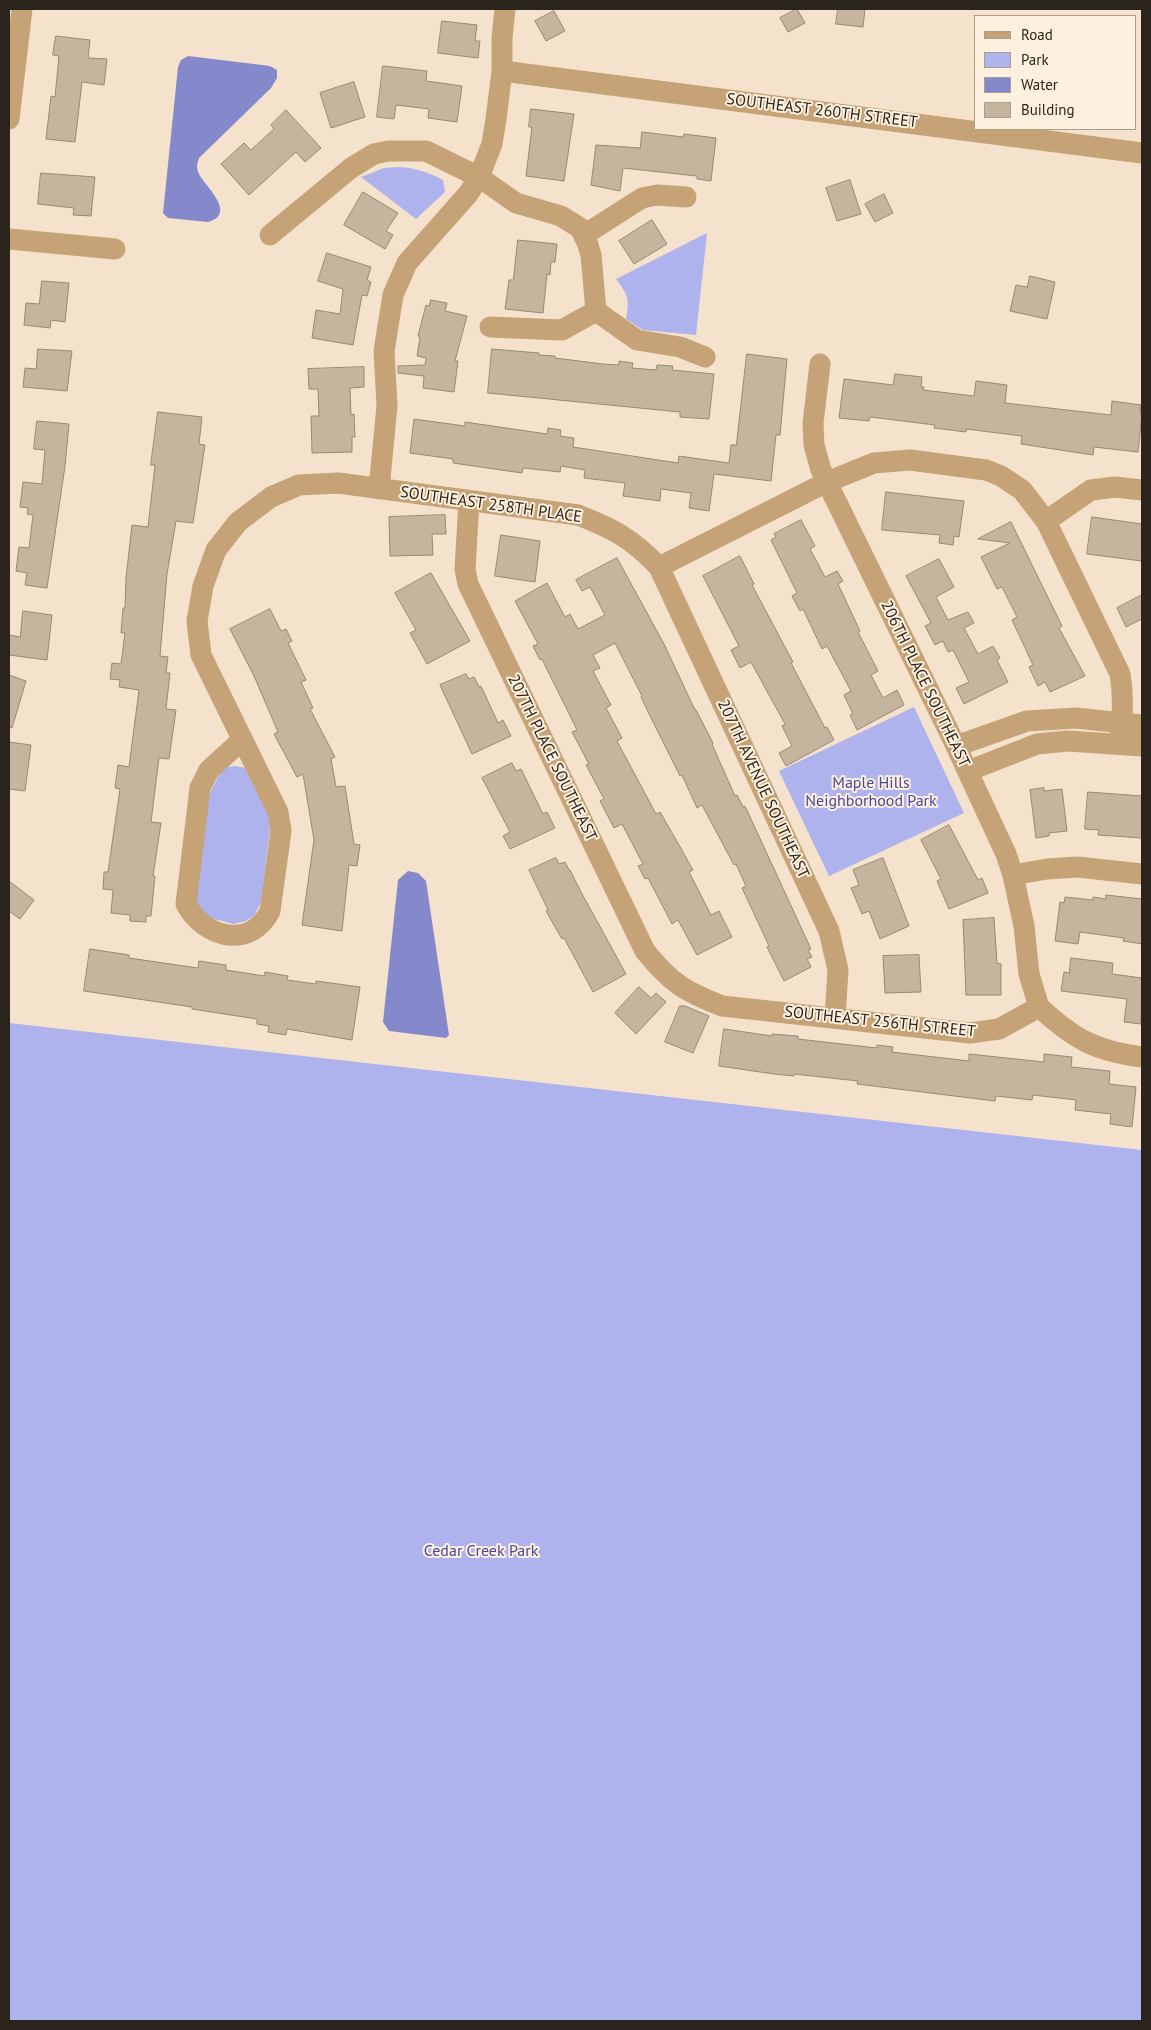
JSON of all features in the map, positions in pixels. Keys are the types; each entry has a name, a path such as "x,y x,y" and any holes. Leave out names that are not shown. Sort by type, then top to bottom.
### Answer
{"street":[{"path":"9,119 22,9"},
{"path":"379,489 387,406 384,351 393,295 407,263 468,194 479,177 492,144 502,71 502,38 505,9"},
{"name":"SOUTHEAST 260TH STREET","path":"502,71 1142,152"},
{"path":"270,235 351,168 374,154 388,151 426,151 479,177 516,203 561,216 580,228 591,255 596,311 637,340 680,347 705,357"},
{"path":"584,235 642,198 656,195 686,196"},
{"path":"9,238 115,250"},
{"path":"490,327 562,330 596,311"},
{"name":"206TH PLACE SOUTHEAST","path":"820,364 813,423 814,445 826,482 968,770 1006,854 1013,875 1024,926 1029,974 1039,1008"},
{"path":"658,567 826,482 874,463 891,460 910,460 986,470 1001,476 1022,490 1046,521 1120,674 1128,730 1142,746"},
{"name":"SOUTHEAST 258TH PLACE","path":"242,740 209,770 202,782 186,904 191,914 200,924 214,932 232,936 244,934 259,927 266,920 270,911 281,831 278,812 201,655 197,620 203,586 216,550 238,522 271,497 299,484 338,484 578,515 610,528 639,547 658,567"},
{"path":"1046,521 1090,490 1115,487 1142,490"},
{"name":"207TH PLACE SOUTHEAST","path":"469,501 465,569 468,584 644,952 664,975 690,993"},
{"name":"207TH AVENUE SOUTHEAST","path":"658,567 830,931 838,970 834,1018"},
{"path":"956,746 1026,721 1076,718 1128,730"},
{"path":"968,770 1037,744 1068,741 1128,730"},
{"path":"1013,875 1047,869 1078,867 1142,874"},
{"name":"SOUTHEAST 256TH STREET","path":"690,993 722,1006 978,1033 999,1029 1039,1008"},
{"path":"1039,1008 1075,1037 1111,1052 1142,1057"}],"green space":[{"path":"399,167 422,171 443,180 445,192 416,219 361,177 384,168"},
{"path":"707,233 696,335 643,330 626,319 627,298 616,279"},
{"name":"Maple Hills Neighborhood Park","path":"914,707 964,813 829,876 779,771"},
{"path":"227,767 245,768 268,813 270,829 261,902 254,916 246,921 233,924 207,917 194,898 208,797 220,773"},
{"name":"Cedar Creek Park","path":"9,1023 1142,1150 1142,2021 9,2021"}],"water":[{"path":"188,56 270,66 277,70 277,78 271,88 199,158 198,172 220,206 220,213 216,218 208,222 168,218 163,213 178,67 181,60"},
{"path":"408,871 418,873 426,881 449,1035 446,1038 389,1031 383,1022 398,880"}],"building":[{"path":"797,9 805,23 788,32 780,18"},
{"path":"838,9 865,9 863,27 836,24"},
{"path":"554,11 565,31 546,41 535,21"},
{"path":"442,21 477,25 475,41 480,41 478,58 438,53"},
{"path":"56,36 90,40 88,58 107,59 104,85 82,82 75,142 46,139 51,96 55,97 59,56 53,55"},
{"path":"383,66 427,71 426,81 462,86 457,122 428,118 429,109 396,105 394,119 377,117"},
{"path":"354,82 365,117 331,128 320,93"},
{"path":"531,109 574,114 564,181 526,176 532,127 529,127"},
{"path":"286,110 321,148 305,162 296,152 249,195 221,164 244,143 251,150 274,129 271,125"},
{"path":"642,132 683,137 684,134 716,138 711,181 697,179 697,176 623,168 620,191 591,185 596,145 640,148"},
{"path":"41,173 95,177 91,216 73,215 74,208 38,204"},
{"path":"850,180 861,214 837,221 826,188"},
{"path":"363,192 398,213 386,231 393,235 385,249 344,225"},
{"path":"884,194 893,213 875,222 865,204"},
{"path":"652,220 667,244 634,264 619,241"},
{"path":"518,240 557,244 555,262 551,262 550,275 547,274 543,313 505,309 509,280 513,280"},
{"path":"327,253 371,267 367,280 371,282 367,296 362,295 353,345 312,338 316,310 340,314 343,289 318,281"},
{"path":"1030,276 1055,282 1047,319 1010,311 1016,285 1027,287"},
{"path":"42,281 69,283 65,322 51,320 50,328 24,325 26,303 39,304"},
{"path":"431,300 447,303 445,311 467,316 455,361 458,361 454,392 423,388 424,376 398,373 398,366 425,365 426,358 417,356 420,337 418,336 426,305 429,306"},
{"path":"38,349 72,351 67,391 23,387 25,368 36,369"},
{"path":"492,349 539,353 539,355 555,356 555,358 603,364 619,365 619,361 633,363 632,368 656,370 657,365 673,366 672,370 714,374 709,419 680,417 680,412 488,393"},
{"path":"747,354 787,359 780,435 776,435 771,481 714,474 709,511 689,508 691,493 661,489 660,501 623,496 625,483 584,478 585,470 561,466 560,472 523,468 522,473 453,463 453,459 410,453 414,419 465,426 465,422 547,434 548,428 561,430 560,436 574,438 573,447 678,463 679,456 729,463 731,445 736,445"},
{"path":"364,367 364,387 350,388 351,415 354,414 355,437 352,437 352,452 312,453 311,416 319,416 318,389 309,389 308,369"},
{"path":"895,374 922,377 921,387 924,387 923,390 974,396 976,381 1007,385 1005,403 1111,415 1112,401 1141,405 1140,414 1142,414 1138,452 1094,447 1093,455 1021,444 1022,436 966,429 966,432 934,428 935,425 870,417 869,421 839,418 844,379 893,385"},
{"path":"158,412 202,417 199,444 205,445 193,523 176,521 167,574 160,656 168,657 166,673 170,673 166,709 176,710 169,759 159,758 151,822 161,823 153,876 155,876 151,916 146,916 146,922 130,921 130,915 111,913 113,890 103,889 104,872 108,872 120,789 115,788 118,765 129,767 139,690 119,687 120,680 110,679 112,663 121,664 125,633 121,633 132,525 148,527 155,465 151,465"},
{"path":"37,421 69,424 65,466 47,588 25,585 27,573 16,571 19,547 29,548 33,515 27,514 28,508 20,507 23,482 42,484 45,450 34,449"},
{"path":"886,492 964,501 959,537 954,536 953,545 939,543 940,535 882,530"},
{"path":"445,515 446,534 432,534 433,555 390,556 389,517"},
{"path":"1092,517 1142,524 1142,561 1087,554"},
{"path":"801,520 815,546 810,549 825,577 837,571 843,581 838,584 860,631 858,632 878,671 871,675 883,698 897,690 904,705 857,730 850,715 853,714 844,695 851,691 827,646 822,649 803,609 800,611 792,596 797,593 771,540 776,537 774,534"},
{"path":"1011,522 1062,626 1059,628 1085,676 1050,692 1045,682 1038,686 1029,667 1033,665 1012,620 1017,617 1002,587 997,589 981,557 1010,543 978,539"},
{"path":"501,535 540,541 535,582 495,576"},
{"path":"740,556 754,584 752,585 793,662 791,663 825,728 827,727 834,740 786,766 779,753 792,746 782,726 785,724 751,662 740,668 731,650 739,646 703,576"},
{"path":"617,558 664,644 713,743 735,796 737,795 743,807 745,806 811,949 808,950 812,957 807,959 811,967 784,981 742,888 746,886 736,864 734,865 702,805 697,808 615,643 593,655 600,668 593,671 611,705 606,708 622,738 617,741 656,814 660,812 693,870 689,872 711,915 719,911 732,937 697,955 678,920 672,924 648,878 645,879 638,866 643,864 622,824 614,828 600,801 604,799 586,765 589,764 572,732 577,730 542,659 540,660 533,646 538,644 515,601 547,583 565,617 570,614 578,629 605,615 590,587 582,591 576,580"},
{"path":"939,559 954,587 936,597 948,620 968,612 974,623 964,628 978,654 993,646 1000,658 997,660 1008,682 964,704 956,688 969,682 953,650 948,652 943,641 935,645 925,626 931,623 906,576"},
{"path":"431,573 470,641 427,664 410,633 416,630 395,593"},
{"path":"1142,595 1142,619 1126,627 1117,608"},
{"path":"270,609 281,631 286,629 292,641 288,643 306,680 301,682 313,708 310,709 335,757 331,759 336,787 345,786 354,844 360,845 357,866 349,865 342,931 302,925 314,840 303,774 297,777 274,734 278,732 254,676 230,629"},
{"path":"23,611 52,615 47,660 9,655 9,635 20,637"},
{"path":"466,674 469,679 474,677 479,687 481,686 498,723 503,720 511,736 472,754 440,685"},
{"path":"9,675 26,681 12,728 9,727"},
{"path":"9,742 31,745 25,791 9,789"},
{"path":"512,763 516,771 521,769 543,814 547,812 555,828 510,849 503,836 510,832 482,778"},
{"path":"1044,788 1044,791 1062,789 1067,831 1049,833 1049,836 1036,838 1030,790"},
{"path":"1088,792 1142,796 1142,838 1098,835 1099,830 1085,829"},
{"path":"949,825 978,880 982,878 988,893 949,909 937,881 941,879 921,840"},
{"path":"556,858 559,864 565,862 570,870 626,974 593,992 564,938 562,939 546,911 548,910 529,870"},
{"path":"883,858 909,926 880,939 869,911 862,914 851,888 859,885 853,870"},
{"path":"9,881 34,900 20,919 9,911"},
{"path":"1106,895 1142,899 1142,944 1123,941 1124,938 1080,932 1078,944 1055,941 1060,902 1064,903 1065,897 1093,900 1093,897 1106,899"},
{"path":"994,918 997,963 1001,964 1001,995 966,995 963,920"},
{"path":"90,949 129,955 129,958 198,968 199,961 226,965 226,970 264,976 265,972 288,976 287,980 316,984 316,981 360,987 352,1040 287,1029 286,1035 268,1032 269,1026 257,1024 257,1019 84,991"},
{"path":"919,955 921,992 885,993 883,956"},
{"path":"1071,958 1113,963 1112,974 1142,978 1141,1024 1124,1022 1127,999 1061,991 1064,972 1069,973"},
{"path":"639,987 651,998 656,993 666,1002 636,1034 615,1013"},
{"path":"680,1006 685,1006 709,1016 693,1053 665,1042"},
{"path":"724,1029 772,1036 772,1034 798,1036 798,1039 877,1048 877,1045 893,1047 892,1052 969,1061 969,1054 1044,1062 1044,1054 1072,1057 1071,1067 1110,1071 1109,1084 1136,1087 1132,1127 1110,1124 1111,1114 1075,1110 1076,1100 1033,1095 1032,1100 996,1096 995,1101 857,1084 858,1081 794,1074 794,1076 774,1074 719,1066"}]}
